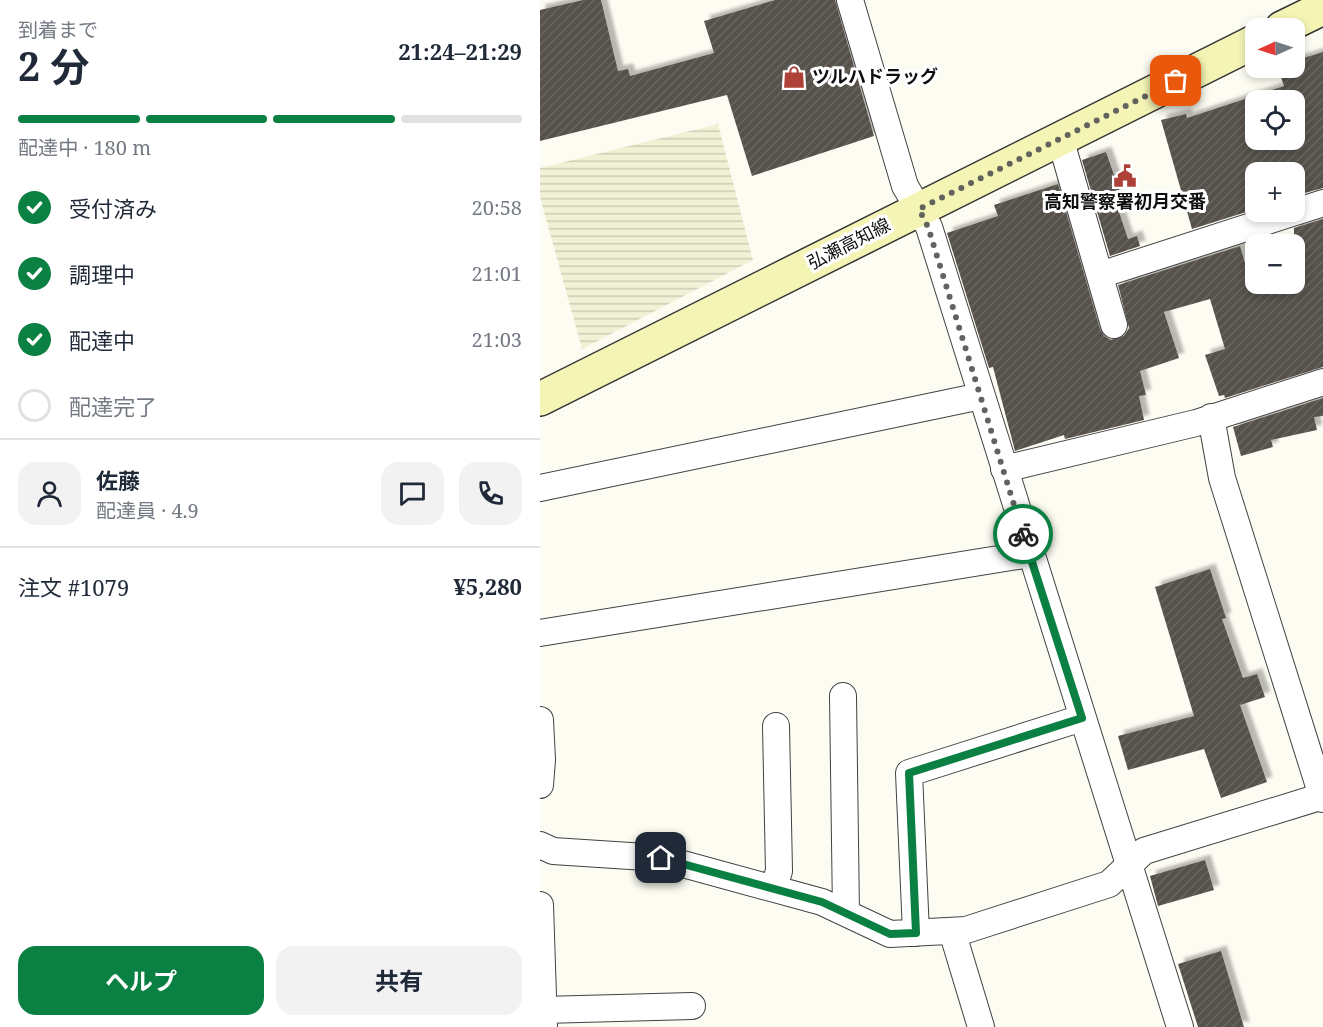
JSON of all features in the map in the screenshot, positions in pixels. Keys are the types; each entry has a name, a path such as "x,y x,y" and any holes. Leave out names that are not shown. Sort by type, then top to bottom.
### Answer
{"main road":[{"path":"1304,18 1323,9"},
{"name":"弘瀬高知線","path":"540,399 1245,46"}],"street":[{"path":"849,0 905,186 928,227 1029,554 1180,1027"},
{"path":"1060,138 1114,325"},
{"path":"1100,275 1323,203"},
{"path":"1004,469 1211,417 1323,382"},
{"path":"540,488 981,396"},
{"path":"540,845 553,851 661,858 774,887 822,902 890,934 952,931 966,930 1109,884 1144,851 1323,797 1222,478 1211,417"},
{"path":"540,633 1029,554"},
{"path":"843,696 846,913"},
{"path":"916,933 909,773 1082,718"},
{"path":"540,720 542,760 540,785"},
{"path":"774,887 779,871 776,726"},
{"path":"540,905 543,1019 692,1006"},
{"path":"952,931 981,1027"}],"green space":[{"path":"718,124 753,260 582,349 540,197 540,168"}],"building":[{"path":"583,0 601,0 618,71 628,69 630,76 714,53 704,21 775,0 835,0 874,136 752,176 727,95 540,141 540,10"},
{"path":"1323,52 1323,188 1305,193 1305,162 1245,162 1245,212 1192,229 1161,120 1186,114 1187,118 1245,99 1245,150 1305,150 1305,90 1272,90 1284,86 1281,78 1305,78 1305,58"},
{"path":"1106,152 1120,192 1113,194 1128,239 1137,236 1140,246 1110,256 1082,160"},
{"path":"1058,184 1100,329 1104,336 1111,340 1124,336 1129,328 1118,285 1240,246 1245,263 1245,294 1305,294 1305,234 1294,234 1294,228 1323,219 1323,367 1225,398 1224,395 1219,396 1205,355 1225,349 1210,299 1164,312 1179,358 1140,371 1146,395 1139,396 1144,420 1065,439 1064,435 1015,451 993,367 989,368 947,233 998,216 994,205"},
{"path":"1323,398 1323,416 1314,417 1317,430 1271,440 1273,447 1241,456 1233,427"},
{"path":"1210,569 1226,618 1222,619 1243,678 1257,674 1265,697 1240,705 1267,782 1221,798 1204,749 1128,770 1118,736 1194,716 1155,587"},
{"path":"1205,860 1214,890 1158,906 1150,876"},
{"path":"1221,951 1244,1027 1198,1027 1178,964"}],"way so far":[{"path":"1023,534 928,227 919,209 1176,81"}],"place":[{"name":"ツルハドラッグ","path":"794,77"},
{"name":"高知警察署初月交番","path":"1125,176"}],"route":[{"path":"661,858 774,887 822,902 890,934 916,933 909,773 1082,718 1023,534"}]}
